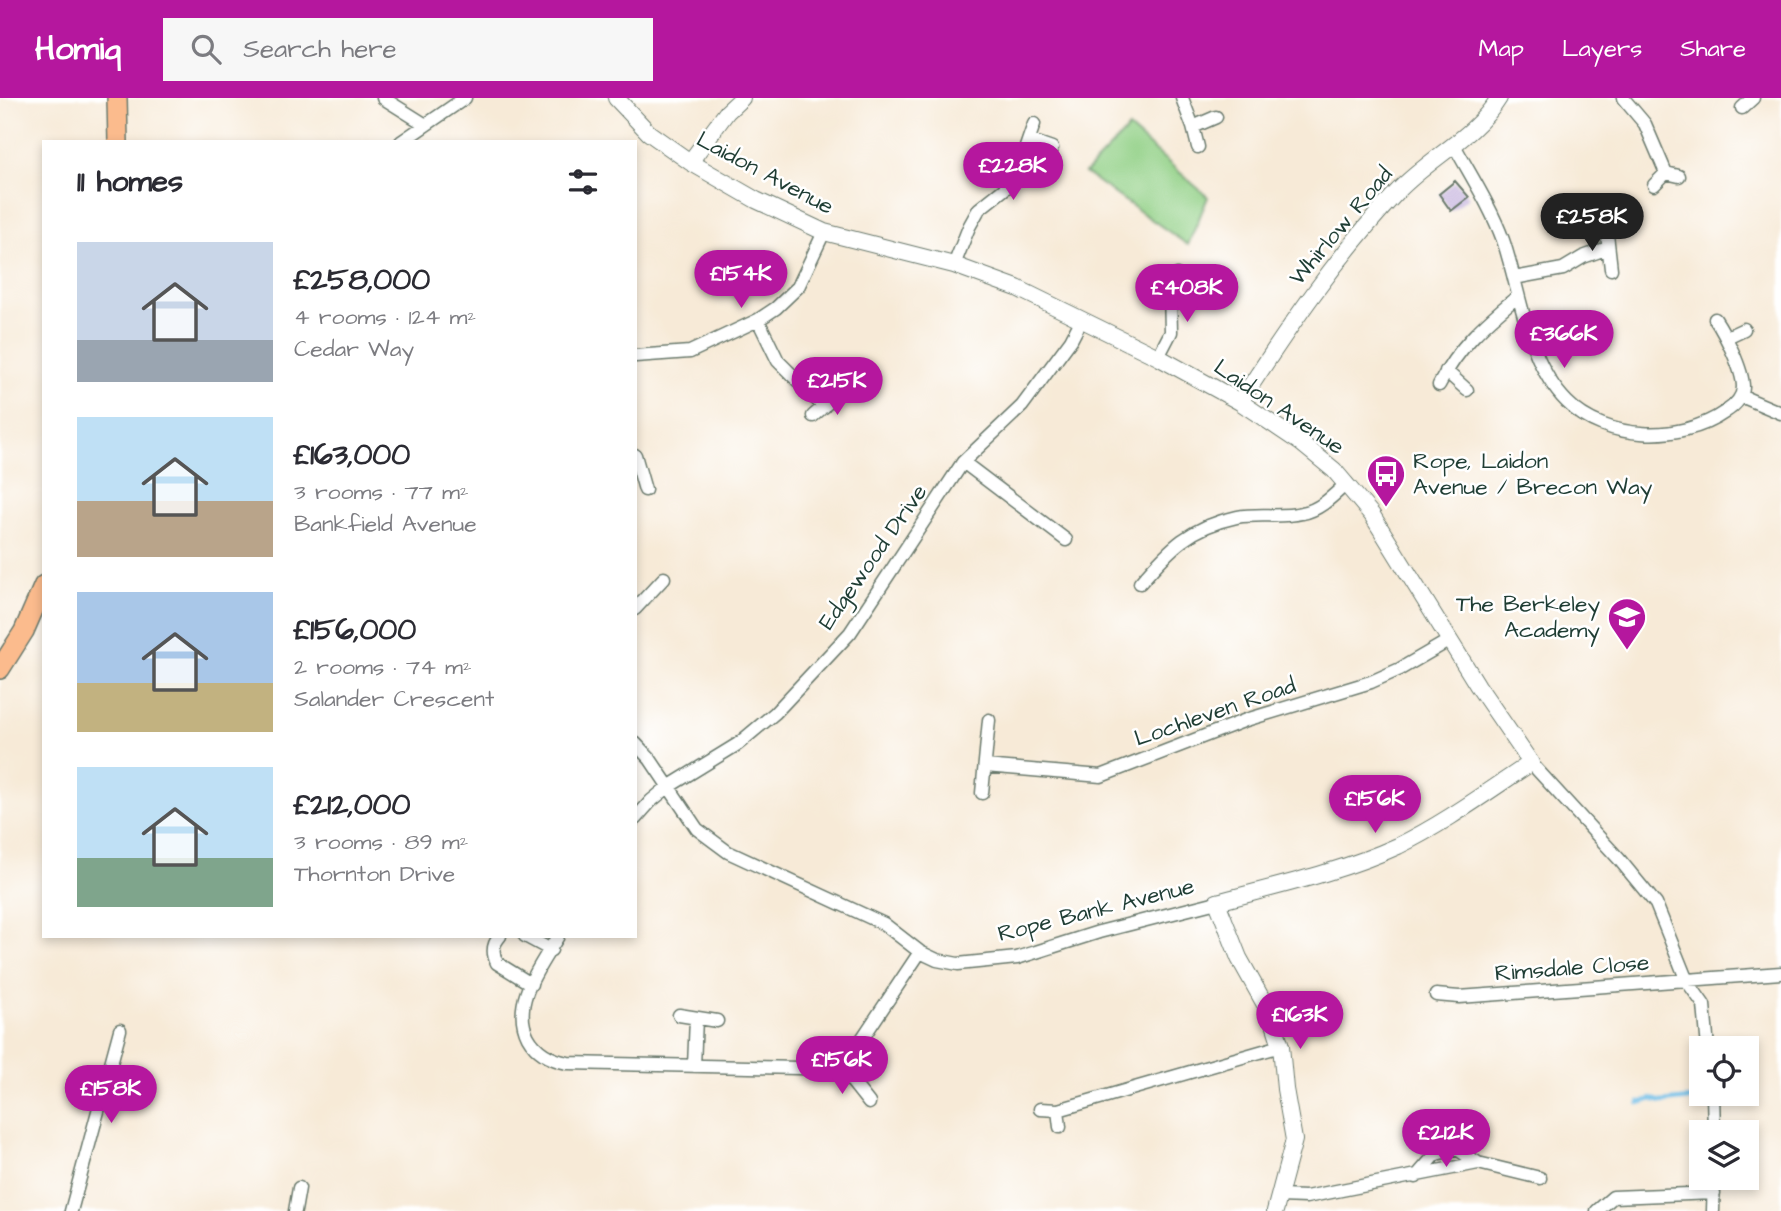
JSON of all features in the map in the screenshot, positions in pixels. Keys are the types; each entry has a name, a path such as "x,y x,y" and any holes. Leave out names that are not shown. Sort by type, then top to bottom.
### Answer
{"main road":[{"path":"117,98 118,140"},
{"path":"0,669 24,631 42,589"}],"street":[{"path":"383,98 426,125"},
{"path":"404,140 465,98"},
{"name":"Laidon Avenue","path":"616,98 649,134 690,162 756,200 824,232 954,265 1017,288 1158,357 1240,402 1320,458 1347,484 1372,515 1516,744 1617,856 1656,904 1687,981 1704,1005 1707,1036"},
{"path":"690,162 727,112 742,98"},
{"path":"1182,98 1198,147"},
{"name":"Whirlow Road","path":"1240,402 1293,322 1376,215 1412,176 1479,124 1499,98"},
{"path":"1623,98 1645,124 1673,175 1654,186"},
{"path":"1742,108 1753,98"},
{"path":"1193,127 1216,117"},
{"path":"954,265 973,218 986,202 1016,176 1034,124"},
{"path":"1029,140 1052,148"},
{"path":"1454,145 1502,237 1517,297 1535,348 1557,391 1566,402 1613,436 1689,429 1724,414 1734,406 1741,396 1743,386 1727,337 1715,319"},
{"path":"637,356 690,352 776,309 798,287 824,232"},
{"path":"1607,234 1611,269"},
{"path":"1514,278 1563,269 1583,257 1608,248"},
{"path":"1158,357 1171,332 1164,287 1177,275"},
{"path":"1440,384 1446,371 1476,331 1517,297"},
{"name":"Edgewood Drive","path":"637,817 668,787 738,744 766,721 850,633 963,462 1022,406 1071,340 1082,319"},
{"path":"758,320 778,361 824,407"},
{"path":"1727,337 1745,329"},
{"path":"1446,371 1467,390"},
{"path":"813,416 840,392"},
{"path":"1741,396 1781,413"},
{"path":"637,462 645,490"},
{"path":"963,462 1066,540"},
{"path":"1140,583 1169,549 1201,529 1240,517 1304,513 1321,505 1347,484"},
{"path":"637,607 664,578"},
{"name":"Lochleven Road","path":"985,766 1101,776 1246,720 1371,681 1400,669 1450,640"},
{"path":"982,793 989,720"},
{"name":"Rope Bank Avenue","path":"637,745 697,829 728,852 884,924 920,952 937,960 958,964 1017,958 1099,932 1345,866 1396,846 1440,823 1531,763"},
{"path":"1217,902 1239,958 1272,1017 1281,1046 1294,1140 1277,1203 1478,1163"},
{"path":"499,938 493,951 497,962 531,984"},
{"path":"529,938 551,950"},
{"path":"557,938 523,1003 523,1024 531,1042 552,1059 568,1063 842,1069"},
{"path":"842,1069 920,952"},
{"name":"Rimsdale Close","path":"1436,995 1458,1004 1781,973"},
{"path":"679,1015 717,1021"},
{"path":"694,1066 696,1018"},
{"path":"71,1211 120,1030"},
{"path":"1040,1109 1058,1110 1281,1046"},
{"path":"842,1069 869,1103"},
{"path":"1058,1110 1060,1127"},
{"path":"1416,1177 1436,1154 1457,1149 1478,1163 1540,1178"},
{"path":"295,1211 299,1188"},
{"path":"1597,1211 1613,1197 1714,1193 1713,1211"}],"green space":[{"path":"1129,128 1208,197 1188,245 1085,173"}],"building":[{"path":"1455,181 1469,197 1451,211 1439,194"}],"waterway":[{"path":"1639,1103 1652,1099 1662,1102 1689,1099"}],"place":[{"name":"Rope, Laidon Avenue / Brecon Way","path":"1386,508"},
{"name":"The Berkeley Academy","path":"1627,651"}]}
